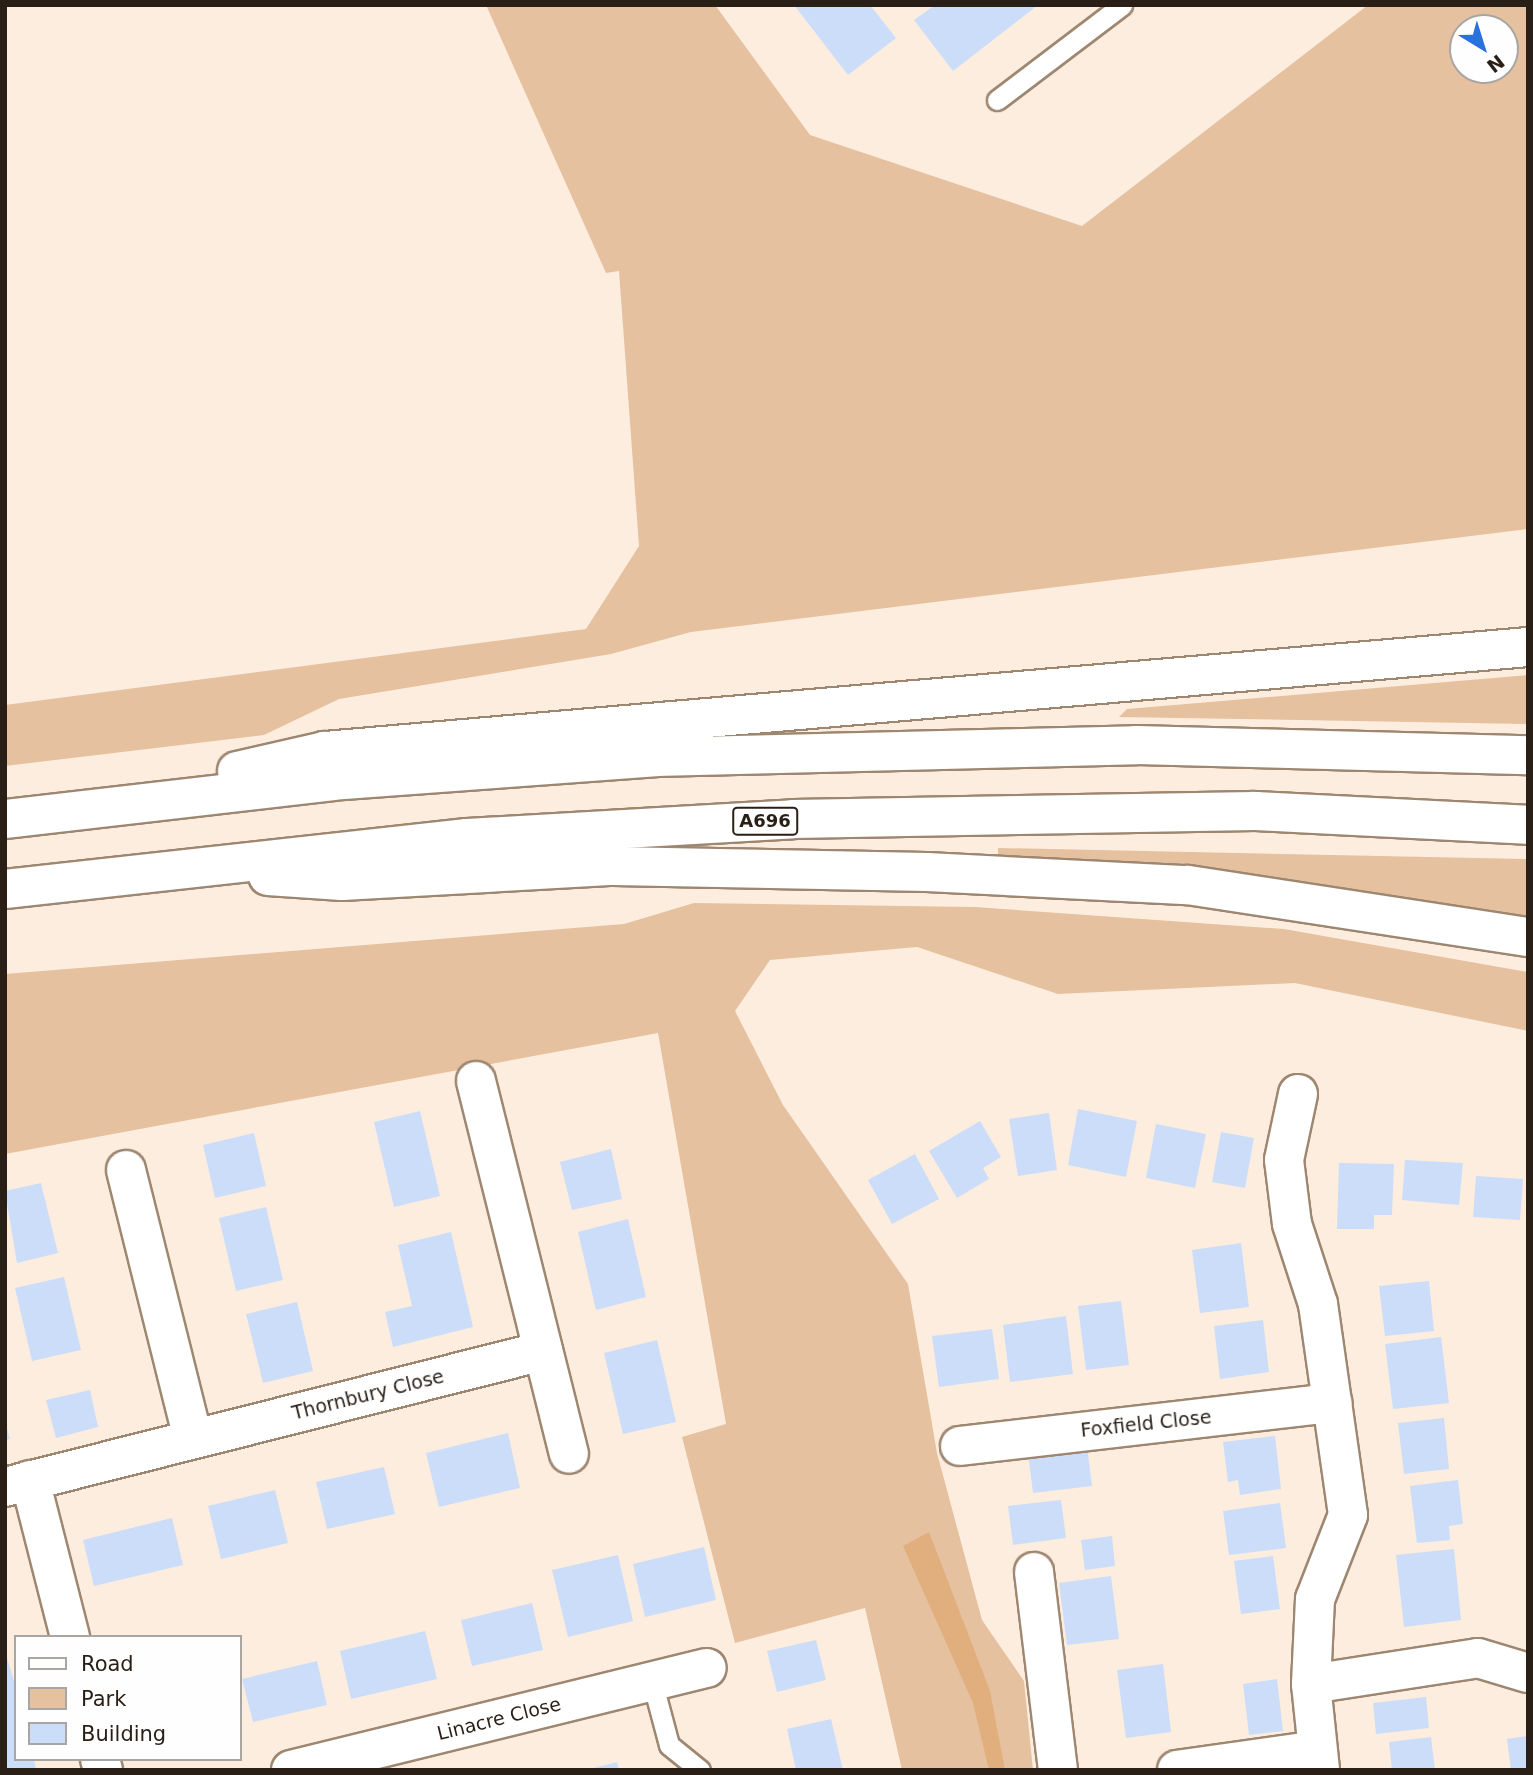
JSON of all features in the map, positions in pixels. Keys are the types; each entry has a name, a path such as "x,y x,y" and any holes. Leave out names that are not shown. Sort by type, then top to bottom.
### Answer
{"main road":[{"path":"19,818 325,751 1528,647"},
{"path":"19,818 332,781 656,757 1136,745 1528,755"},
{"name":"A696","path":"5,889 163,868 467,838 793,819 1255,811 1528,825"},
{"name":"A696","path":"163,868 342,881 614,866 1188,885 1528,937"},
{"path":"476,1081 569,1454"},
{"path":"1177,1770 1318,1760 1311,1684 1315,1599 1348,1515 1318,1304 1292,1224 1284,1160 1298,1094"},
{"path":"126,1170 193,1439"},
{"name":"Thornbury Close","path":"69,1635 18,1483 543,1351"},
{"name":"Foxfield Close","path":"960,1446 1333,1403"},
{"path":"1034,1572 1058,1770"},
{"path":"1311,1684 1478,1658 1528,1673"},
{"name":"Linacre Close","path":"316,1767 707,1668"}],"lane":[{"path":"997,100 1122,5"},
{"path":"652,1682 669,1745 700,1770"}],"green space":[{"path":"486,5 715,5 810,135 1082,226 1368,5 1528,5 1528,529 691,632 611,654 339,699 264,735 5,766 5,705 586,629 639,546 619,271 606,273"},
{"path":"1528,675 1528,724 1119,717 1127,709"},
{"path":"998,848 1528,859 1528,920 1201,868 998,857"},
{"path":"694,903 975,907 1284,929 1528,972 1528,1031 1295,983 1058,994 917,947 770,960 735,1011 783,1105 908,1284 937,1453 982,1620 1024,1681 1033,1770 902,1770 865,1608 735,1643 682,1437 726,1424 658,1033 5,1154 5,974 624,924"}],"shaded area":[{"path":"929,1532 990,1691 1005,1770 989,1770 973,1703 903,1546"}],"building":[{"path":"794,5 870,5 896,38 848,75"},
{"path":"935,5 1038,5 953,71 914,20"},
{"path":"1078,1109 1137,1121 1126,1177 1068,1165"},
{"path":"420,1111 440,1196 394,1207 374,1122"},
{"path":"1049,1113 1057,1170 1018,1176 1009,1119"},
{"path":"980,1121 1001,1157 983,1168 989,1179 957,1198 929,1151"},
{"path":"1156,1124 1206,1134 1195,1188 1146,1178"},
{"path":"1221,1132 1254,1138 1245,1188 1212,1182"},
{"path":"254,1133 266,1186 215,1198 203,1145"},
{"path":"611,1149 622,1199 572,1210 560,1162"},
{"path":"915,1154 939,1199 892,1224 868,1180"},
{"path":"1405,1160 1463,1163 1459,1205 1402,1200"},
{"path":"1339,1163 1394,1164 1392,1215 1374,1215 1374,1229 1337,1229"},
{"path":"1476,1176 1523,1179 1520,1220 1473,1217"},
{"path":"41,1183 58,1253 17,1263 5,1191"},
{"path":"266,1207 283,1280 236,1291 219,1218"},
{"path":"628,1219 646,1297 596,1310 578,1232"},
{"path":"451,1232 473,1327 393,1347 385,1312 412,1306 398,1245"},
{"path":"1241,1243 1249,1307 1200,1313 1192,1250"},
{"path":"64,1277 81,1350 32,1361 15,1288"},
{"path":"1429,1281 1434,1331 1385,1336 1379,1286"},
{"path":"1121,1301 1129,1365 1086,1370 1078,1306"},
{"path":"297,1302 313,1371 263,1383 246,1314"},
{"path":"1066,1316 1073,1374 1010,1382 1003,1325"},
{"path":"1263,1320 1269,1372 1220,1379 1214,1326"},
{"path":"992,1329 999,1379 939,1387 932,1336"},
{"path":"1441,1337 1449,1403 1393,1409 1385,1344"},
{"path":"657,1340 676,1422 623,1434 604,1353"},
{"path":"90,1390 98,1427 56,1438 46,1400"},
{"path":"1444,1418 1449,1469 1404,1474 1398,1423"},
{"path":"5,1422 10,1439 5,1440"},
{"path":"508,1433 520,1488 439,1507 426,1453"},
{"path":"1275,1436 1281,1489 1240,1495 1238,1480 1228,1482 1223,1442"},
{"path":"1087,1446 1092,1486 1033,1493 1028,1453"},
{"path":"384,1467 395,1514 327,1529 316,1482"},
{"path":"1458,1480 1463,1524 1449,1526 1450,1540 1417,1543 1410,1486"},
{"path":"275,1490 288,1543 221,1559 208,1506"},
{"path":"1061,1500 1066,1538 1013,1545 1008,1506"},
{"path":"1280,1503 1286,1548 1229,1555 1223,1511"},
{"path":"172,1518 183,1565 94,1586 83,1540"},
{"path":"1112,1536 1115,1566 1085,1570 1081,1540"},
{"path":"704,1547 716,1600 645,1617 633,1564"},
{"path":"1454,1549 1461,1620 1404,1627 1396,1555"},
{"path":"618,1555 633,1621 568,1637 552,1570"},
{"path":"1273,1556 1280,1609 1241,1614 1234,1561"},
{"path":"1111,1576 1119,1639 1067,1645 1059,1583"},
{"path":"532,1603 543,1650 472,1666 461,1620"},
{"path":"425,1631 437,1679 351,1699 340,1651"},
{"path":"816,1640 826,1680 777,1692 767,1651"},
{"path":"5,1651 14,1681 14,1761 34,1761 36,1770 5,1770"},
{"path":"317,1661 327,1705 253,1722 242,1679"},
{"path":"1163,1664 1171,1732 1126,1738 1117,1670"},
{"path":"1277,1679 1283,1731 1249,1735 1243,1684"},
{"path":"1426,1697 1429,1728 1376,1734 1373,1703"},
{"path":"831,1719 843,1770 796,1770 787,1729"},
{"path":"1528,1736 1528,1770 1511,1770 1507,1739"},
{"path":"1431,1737 1435,1770 1392,1770 1389,1742"},
{"path":"617,1762 619,1770 589,1770 589,1769"}]}
